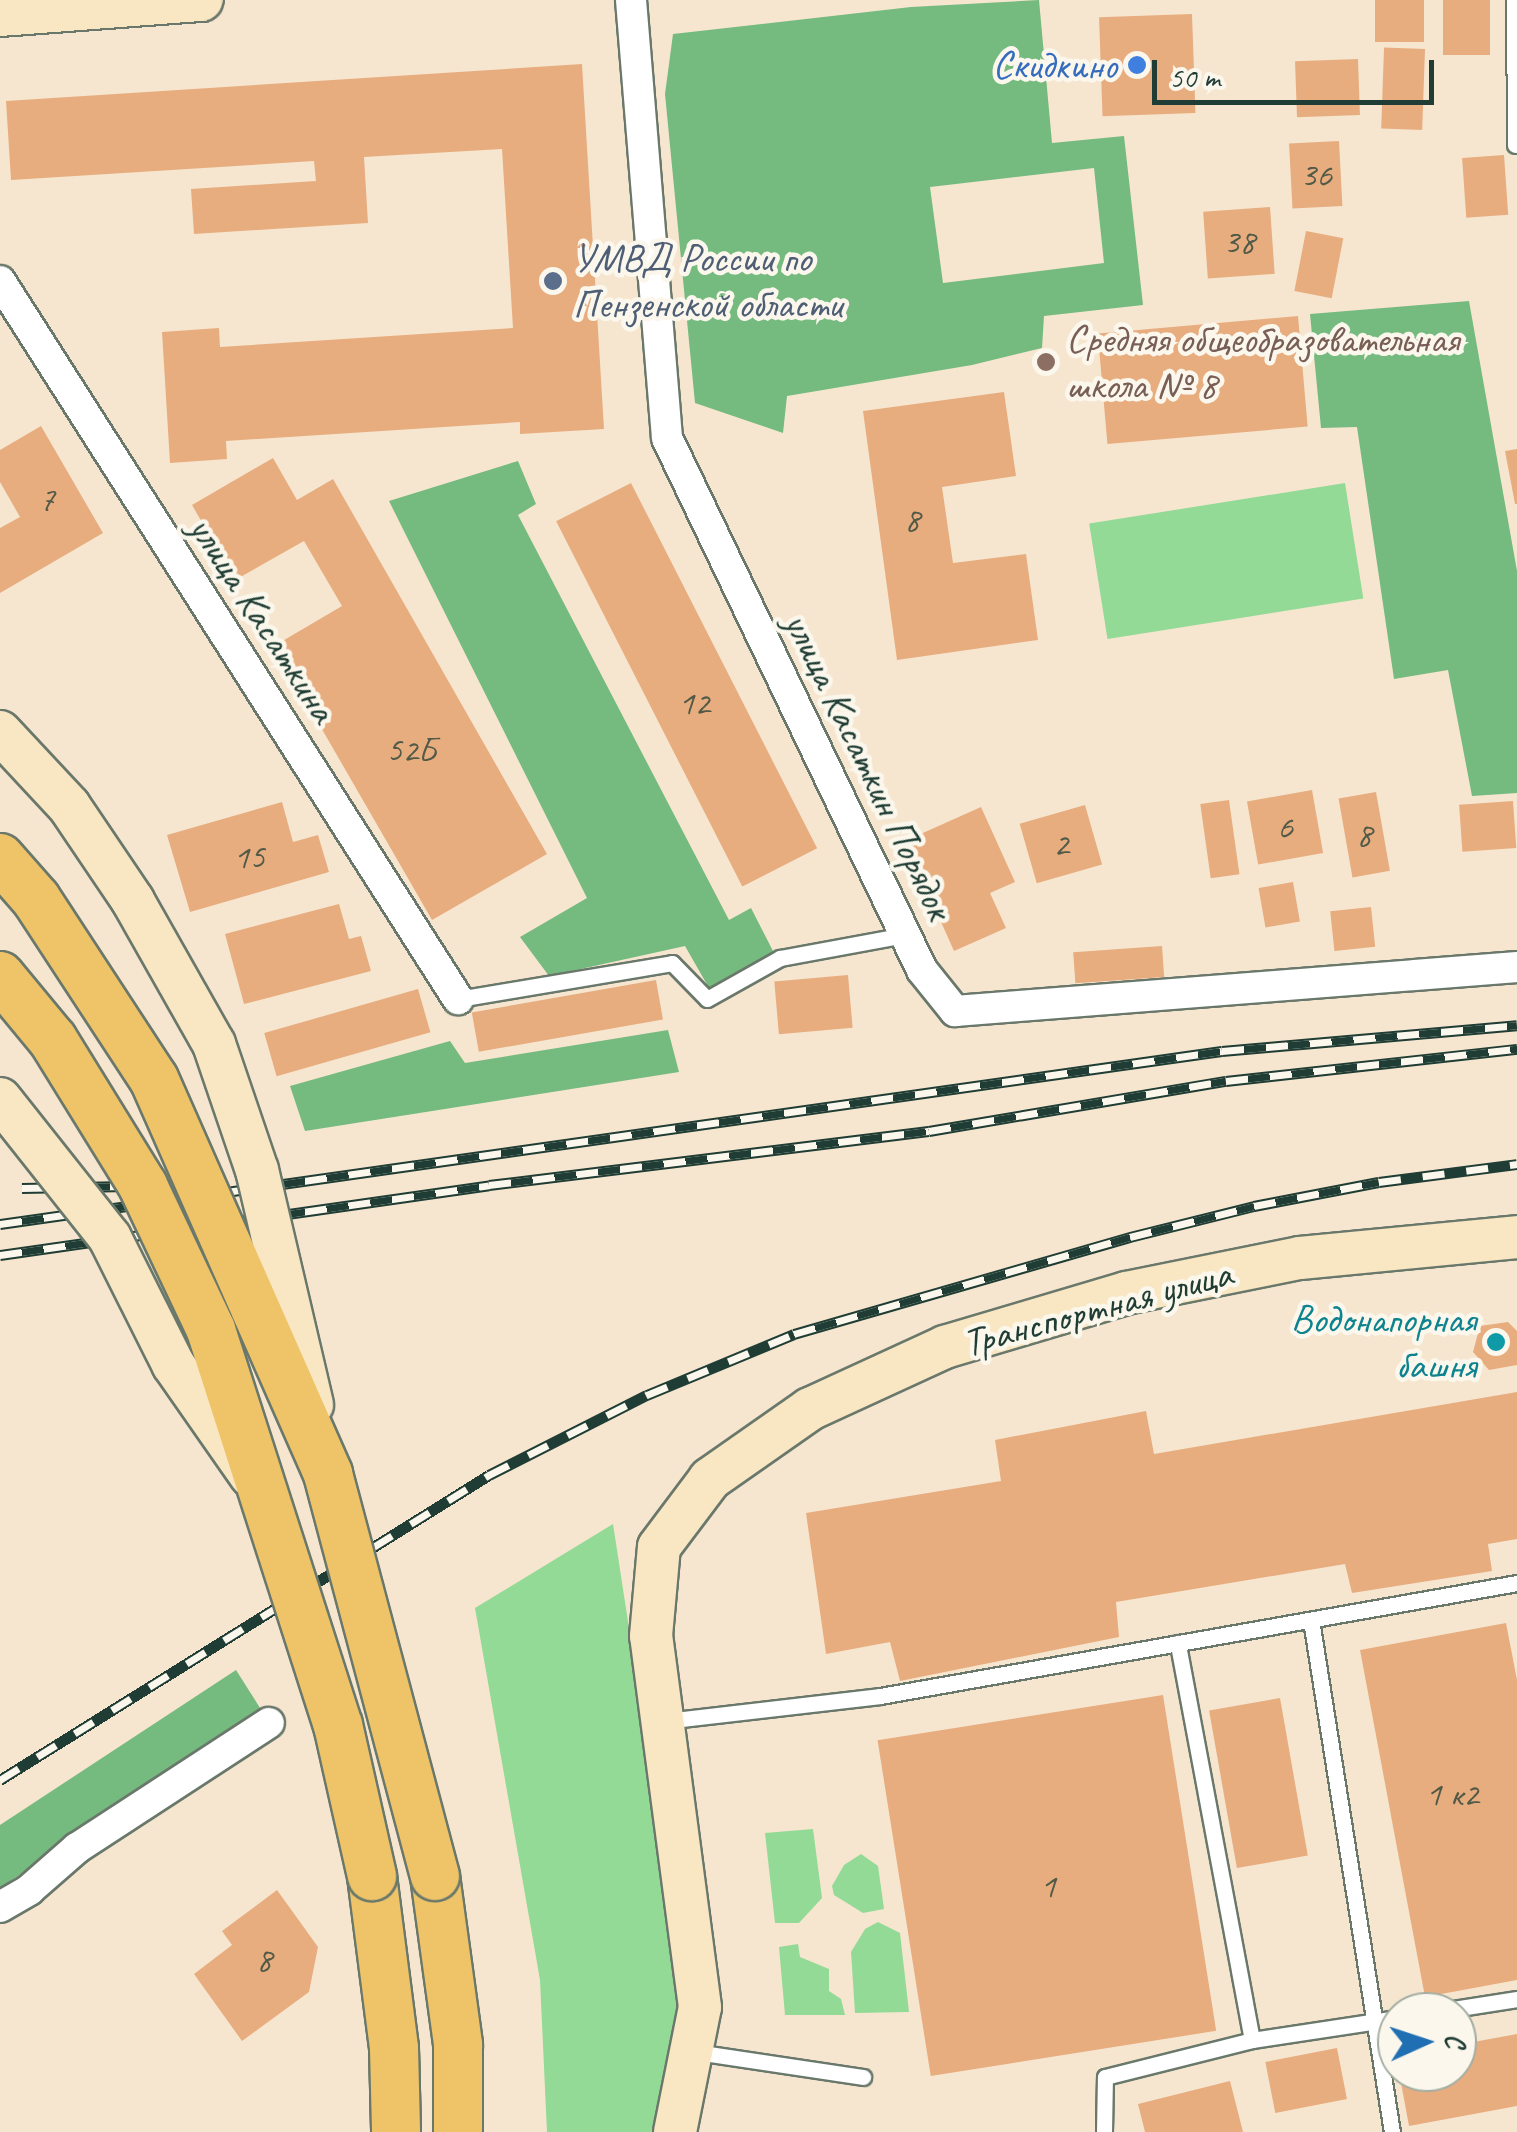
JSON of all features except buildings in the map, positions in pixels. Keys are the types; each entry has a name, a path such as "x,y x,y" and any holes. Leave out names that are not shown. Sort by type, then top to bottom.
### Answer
{"main road":[{"path":"0,15 201,0"},
{"path":"0,732 69,806 133,901 214,1044 257,1170 328,1474 435,1876 458,2044 458,2132"},
{"path":"0,858 36,899 154,1079 328,1474"},
{"path":"0,976 52,1040 144,1186 211,1330 338,1725 372,1876 394,2048 396,2132"},
{"path":"0,1099 110,1238 173,1364 270,1505"},
{"name":"Транспортная улица","path":"675,2132 700,2007 651,1636 659,1546 710,1480 810,1409 963,1342 1126,1293 1300,1258 1517,1237"}],"street":[{"name":"улица Касаткин Порядок","path":"631,0 667,438 922,970 955,1011 1517,967"},
{"name":"улица Касаткина","path":"0,282 458,999"},
{"path":"0,1906 29,1890 77,1848 269,1723"}],"lane":[{"path":"1514,0 1515,146"},
{"path":"458,999 672,963 707,999 780,958 905,935"},
{"path":"665,1721 880,1696 1517,1583"},
{"path":"1311,1620 1392,2132"},
{"path":"1178,1643 1252,2040"},
{"path":"1477,2005 1517,1999"},
{"path":"1104,2132 1105,2077 1252,2040 1377,2021"},
{"path":"692,2052 863,2077"}],"green space":[{"path":"1039,0 1052,143 1124,136 1143,305 1044,316 1042,348 972,365 787,396 783,433 695,403 665,94 673,34 911,7","holes":["1094,168 1104,263 943,283 930,187"]},
{"path":"1469,301 1517,571 1517,793 1472,796 1448,670 1394,679 1357,427 1321,428 1310,314"},
{"path":"518,461 536,504 518,515 729,920 751,908 774,953 709,988 685,946 549,976 520,937 587,898 389,501"},
{"path":"1345,483 1363,599 1107,639 1089,524"},
{"path":"668,1030 679,1072 305,1131 290,1086 450,1041 465,1063"},
{"path":"613,1524 686,1998 660,2132 547,2132 540,1980 475,1608"},
{"path":"236,1670 262,1711 0,1888 0,1825"},
{"path":"813,1829 822,1898 799,1923 775,1923 765,1833"},
{"path":"861,1854 878,1866 884,1909 863,1913 834,1895 832,1886 844,1865"},
{"path":"878,1922 900,1933 909,2012 855,2013 851,1952 865,1929"},
{"path":"798,1944 800,1957 829,1969 829,1991 841,1999 845,2015 785,2015 779,1947"}],"railway":[{"path":"0,1224 1222,1051 1517,1025"},
{"path":"0,1255 489,1185 929,1131 1226,1081 1517,1049"},
{"path":"0,1780 489,1475 647,1395 794,1334 1130,1237 1254,1206 1379,1182 1517,1164"},
{"path":"22,1188 182,1185"}],"place":[{"name":"Скидкино","path":"1137,65"},
{"name":"УМВД России по Пензенской области","path":"553,281"},
{"name":"Средняя общеобразовательная школа № 8","path":"1046,362"},
{"name":"Водонапорная башня","path":"1496,1342"}]}
